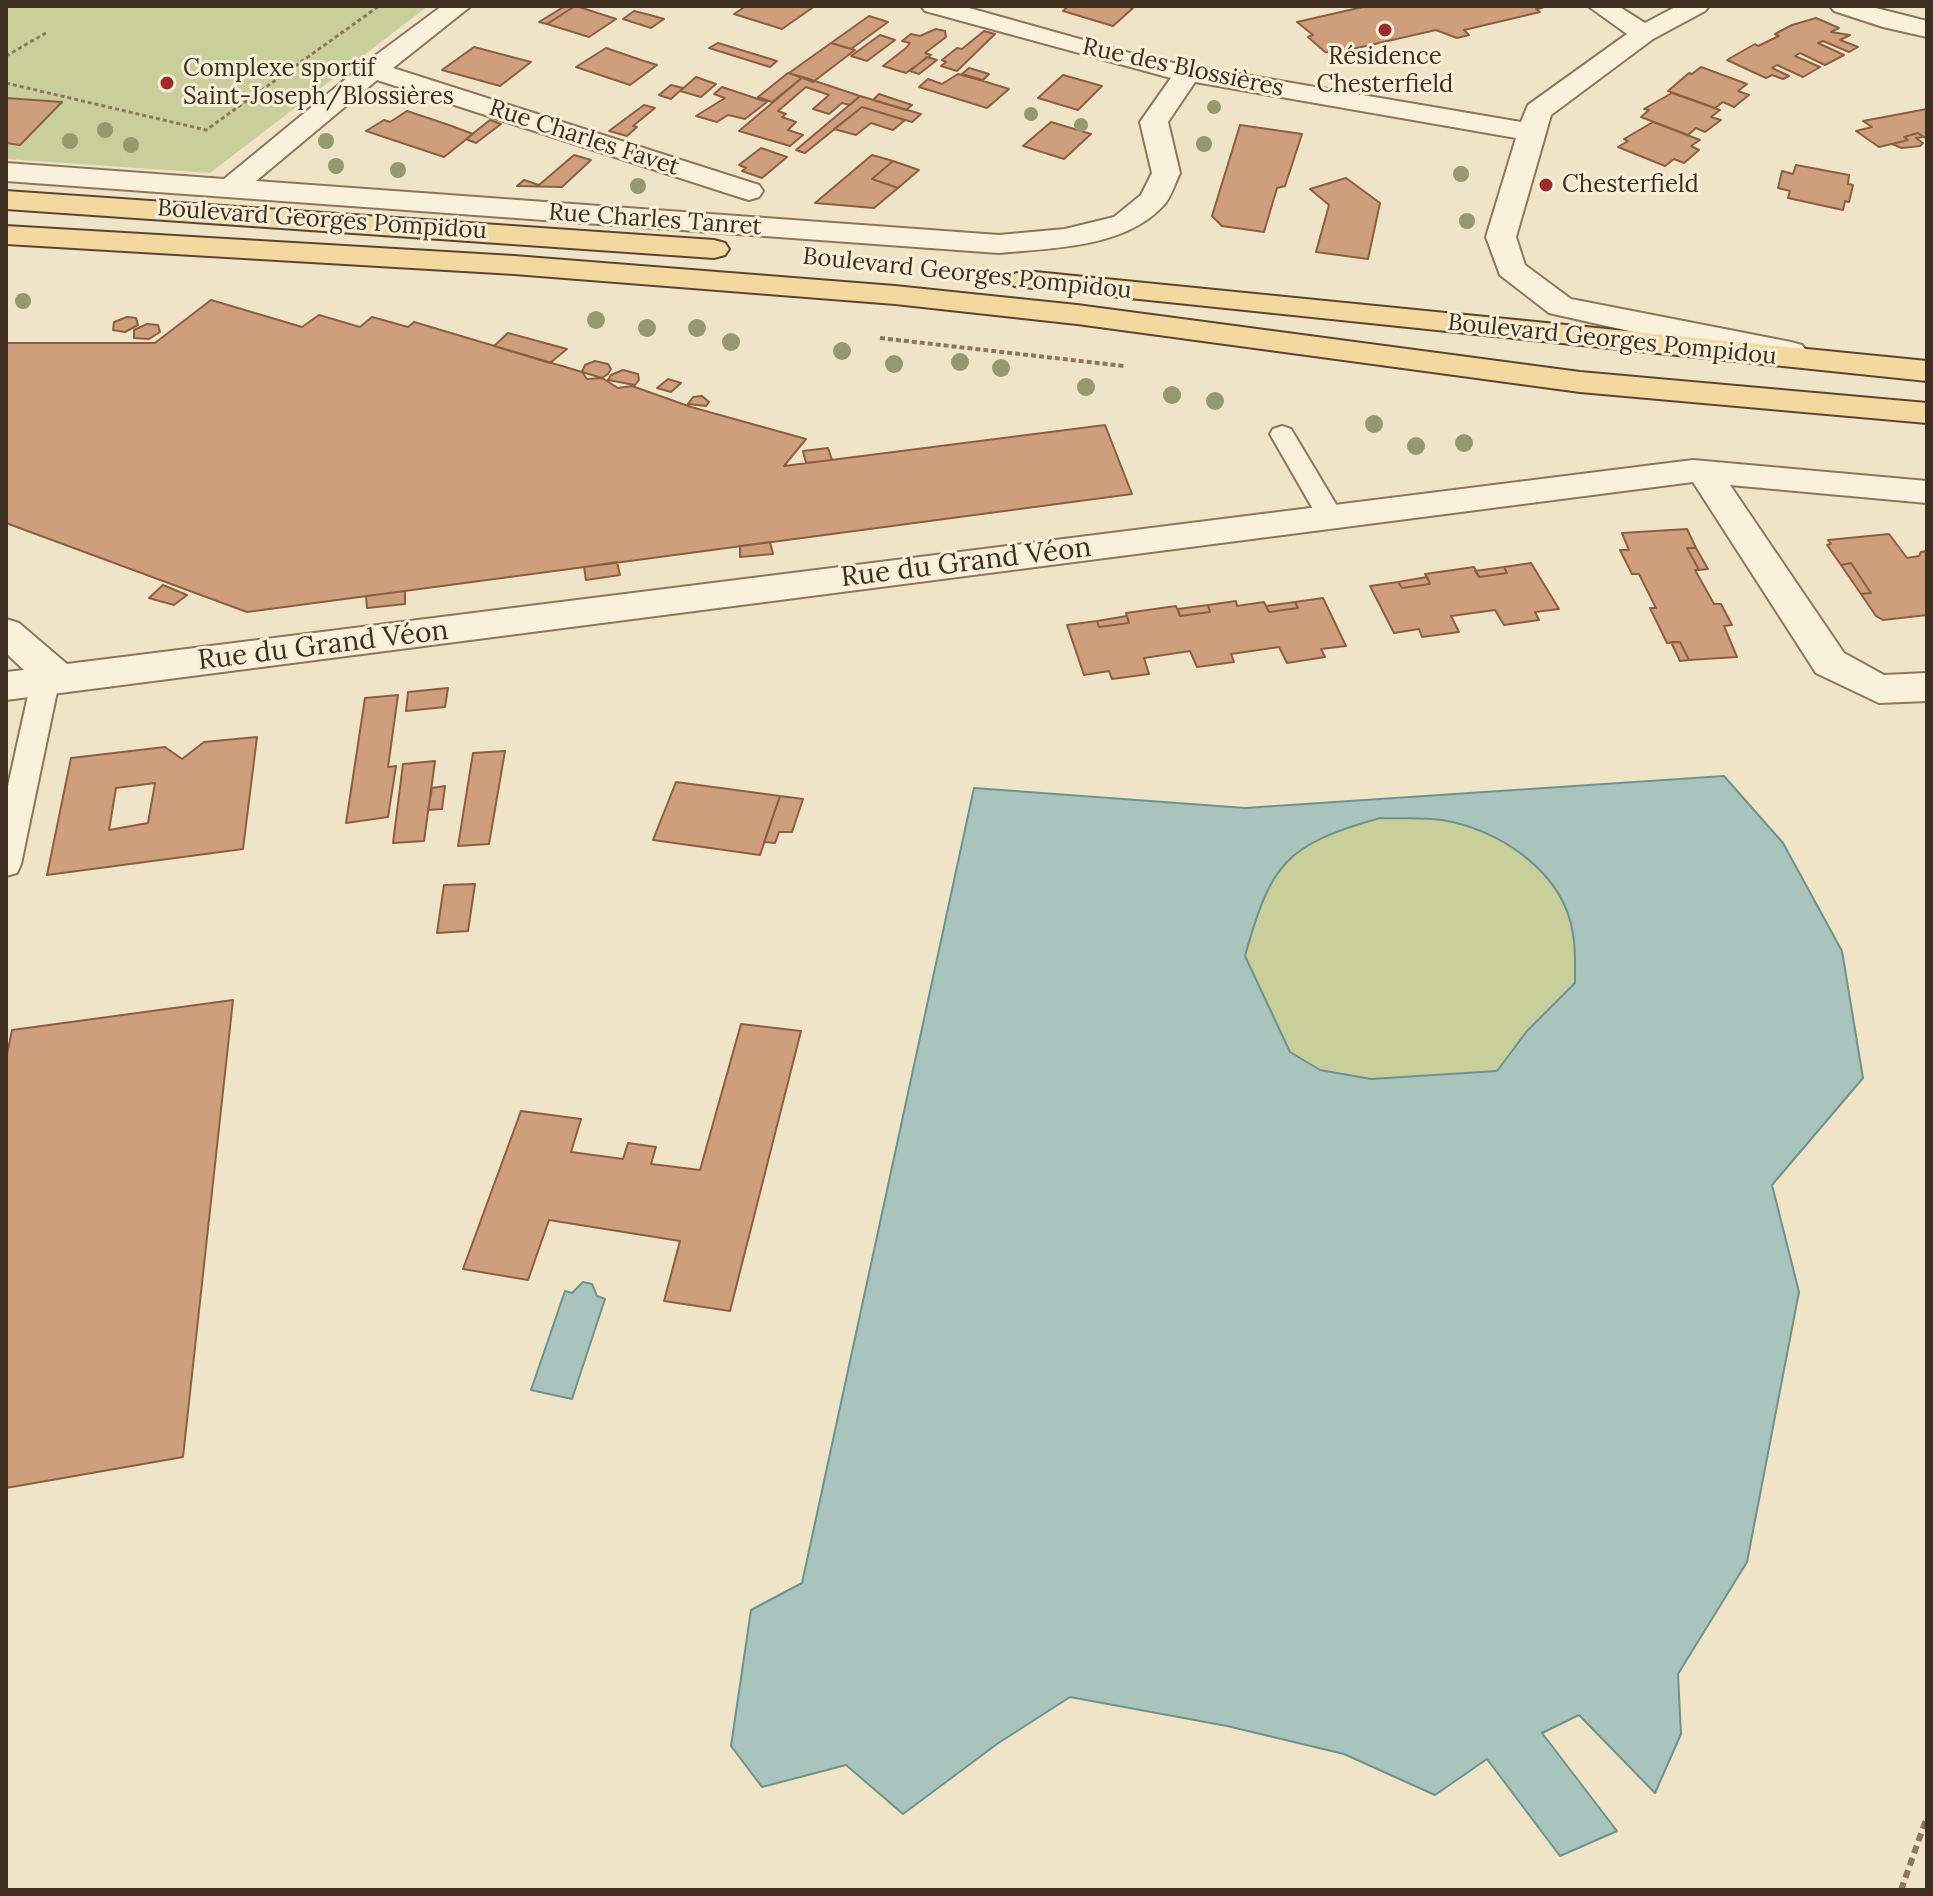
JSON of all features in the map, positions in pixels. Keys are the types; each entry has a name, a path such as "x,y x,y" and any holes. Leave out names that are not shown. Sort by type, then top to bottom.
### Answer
{"main road":[{"name":"Boulevard Georges Pompidou","path":"6,200 619,240 1927,371"},
{"name":"Boulevard Georges Pompidou","path":"6,235 574,268 816,287 1055,313 1927,427"},
{"name":"Boulevard Georges Pompidou","path":"1728,399 1927,413"}],"street":[{"path":"232,187 373,70 458,6"},
{"name":"Rue des Blossières","path":"934,6 1148,66 1530,132"},
{"path":"1601,6 1644,34"},
{"path":"1696,6 1644,34 1538,111 1501,237 1511,269 1560,306 1638,324 1868,367"},
{"path":"1843,6 1927,29"},
{"name":"Rue Charles Favet","path":"373,70 749,191"},
{"name":"Rue Charles Tanret","path":"6,172 999,244 1066,238 1124,223 1153,200 1166,173 1154,122 1188,73"},
{"path":"1704,472 1830,663 1879,689 1927,687"},
{"name":"Rue du Grand Véon","path":"6,686 1330,516 1704,472 1927,492"},
{"path":"6,632 53,681"}],"lane":[{"path":"1282,434 1330,516"},
{"path":"6,864 53,681"}],"path":[{"path":"6,83 206,130 379,6"},
{"path":"6,56 46,33"},
{"path":"870,337 1133,367"},
{"path":"1901,1890 1927,1817"}],"green space":[{"name":"Complexe sportif Saint-Joseph/Blossières","path":"6,6 428,6 210,173 6,159"},
{"path":"1380,818 1442,820 1485,833 1526,857 1543,873 1557,891 1567,912 1574,940 1575,983 1527,1031 1497,1071 1371,1079 1320,1070 1290,1052 1244,956 1264,899 1286,862 1322,838"}],"water":[{"path":"1724,776 1783,843 1842,951 1863,1078 1772,1185 1799,1292 1747,1562 1678,1674 1681,1734 1655,1793 1579,1715 1542,1733 1617,1831 1560,1856 1487,1759 1435,1795 1344,1754 1227,1726 1070,1697 997,1744 903,1814 846,1765 762,1787 731,1746 751,1610 802,1583 974,788 1245,808","holes":["1380,818 1442,820 1485,833 1526,857 1543,873 1557,891 1567,912 1574,940 1575,983 1527,1031 1497,1071 1371,1079 1320,1070 1290,1052 1245,956 1264,899 1287,862 1322,838"]},
{"path":"583,1282 592,1284 597,1296 605,1299 572,1399 531,1390 565,1291 572,1293"}],"building":[{"path":"565,6 575,6 547,24 539,22"},
{"path":"575,6 616,19 589,37 547,24"},
{"path":"746,6 815,6 782,29 734,14"},
{"path":"1068,6 1133,8 1113,26 1063,11"},
{"name":"Résidence Chesterfield","path":"1367,6 1542,8 1536,9 1540,12 1464,30 1469,35 1457,38 1436,30 1335,53 1325,52 1308,37 1313,35 1297,22"},
{"path":"634,11 664,19 651,28 623,19"},
{"path":"869,16 888,22 851,49 831,43"},
{"path":"1816,18 1839,28 1831,32 1850,35 1840,40 1858,47 1849,52 1823,41 1818,43 1844,55 1825,65 1800,53 1795,56 1820,67 1803,77 1777,65 1772,68 1789,76 1783,79 1772,75 1766,78 1727,60 1755,44 1758,46 1779,36 1775,34 1792,25"},
{"path":"936,29 945,31 946,37 925,53 931,55 906,73 883,66 906,48 910,43 902,41 911,34 920,36"},
{"path":"984,31 995,34 957,71 941,66 946,62 942,60"},
{"path":"880,35 895,40 867,61 851,56"},
{"path":"718,43 777,61 770,67 709,48"},
{"path":"831,43 855,50 813,82 789,73"},
{"path":"474,47 531,62 500,86 442,70"},
{"path":"606,48 657,65 630,85 576,67"},
{"path":"927,57 937,60 919,74 910,71"},
{"path":"1701,67 1747,84 1738,91 1749,95 1734,107 1723,102 1715,108 1668,91"},
{"path":"969,68 989,74 983,80 962,74"},
{"path":"788,73 803,77 772,102 758,97"},
{"path":"958,74 1009,89 987,108 919,87 928,79 942,84"},
{"path":"1063,75 1102,86 1078,110 1038,98"},
{"path":"696,77 716,84 701,97 680,91"},
{"path":"803,77 860,96 850,105 842,103 829,114 813,109 829,95 806,87 778,111 786,114 782,117 796,122 788,130 803,135 790,146 739,131"},
{"path":"671,85 683,88 671,99 659,95"},
{"path":"722,87 767,102 745,119 728,115 717,122 696,116 725,98 714,94"},
{"path":"1672,93 1720,110 1711,117 1721,120 1705,132 1696,128 1688,135 1641,117 1649,110 1644,109"},
{"path":"879,94 912,105 906,110 873,100"},
{"path":"860,96 921,114 912,122 862,107 805,153 796,150"},
{"path":"6,98 62,102 20,145 6,143"},
{"path":"644,105 655,108 633,126 637,127 627,136 609,131"},
{"path":"862,107 905,120 893,130 871,123 856,135 834,129"},
{"path":"1927,109 1927,139 1918,133 1904,137 1908,140 1879,147 1856,131 1872,127 1863,121"},
{"path":"407,111 473,134 444,157 366,131 384,120 390,122"},
{"path":"490,120 501,124 476,143 466,139"},
{"path":"1051,122 1091,134 1064,159 1023,146"},
{"path":"1653,122 1700,140 1691,146 1699,150 1684,163 1674,159 1665,166 1618,147 1628,141 1624,139"},
{"path":"1240,125 1302,134 1285,186 1277,188 1264,232 1222,226 1212,216"},
{"path":"1918,133 1923,137 1916,138 1923,143 1920,146 1902,148 1892,144 1908,140 1904,137"},
{"path":"761,148 787,157 762,178 742,171 746,168 739,165"},
{"path":"574,155 591,160 562,187 517,186 524,180 539,185"},
{"path":"872,155 893,161 872,179 898,188 874,208 815,203"},
{"path":"893,161 919,170 898,188 872,179"},
{"path":"1796,165 1849,175 1848,184 1853,185 1849,202 1845,201 1843,210 1788,198 1790,191 1778,188 1782,171 1793,174"},
{"path":"1346,178 1380,203 1368,259 1316,252 1329,205 1310,189"},
{"path":"211,300 302,327 319,315 360,327 372,317 408,327 414,322 582,372 587,379 602,378 618,388 632,386 691,407 806,439 784,466 1105,425 1132,494 247,612 6,523 6,343 155,343"},
{"path":"127,317 136,318 138,325 125,332 113,330 114,322"},
{"path":"147,324 158,325 160,332 149,339 134,338 134,330"},
{"path":"508,333 567,349 550,363 494,346"},
{"path":"595,361 608,364 611,369 602,378 582,372 585,365"},
{"path":"623,370 638,374 639,380 635,385 608,380 611,375"},
{"path":"668,379 681,383 671,392 657,388"},
{"path":"702,396 709,402 706,406 688,404 693,397"},
{"path":"828,448 832,460 806,463 803,451"},
{"path":"1687,529 1696,548 1687,548 1699,570 1695,570 1714,604 1721,604 1732,625 1724,626 1737,657 1689,660 1680,642 1667,643 1650,608 1656,608 1639,574 1632,574 1620,550 1629,550 1622,533"},
{"path":"1889,534 1907,558 1927,551 1927,615 1883,620 1876,616 1861,594 1871,593 1851,563 1841,565 1827,545 1831,544 1828,540"},
{"path":"770,542 773,554 740,557 740,546"},
{"path":"1687,548 1696,548 1708,569 1699,570"},
{"path":"617,562 620,575 586,580 584,567"},
{"path":"1531,563 1559,609 1535,612 1539,620 1504,625 1495,610 1451,616 1459,632 1422,637 1419,629 1394,633 1370,586 1398,582 1402,588 1430,584 1425,574 1474,567 1479,577 1507,573 1504,567"},
{"path":"1851,563 1871,593 1861,594 1841,565"},
{"path":"1504,567 1507,573 1479,577 1475,571"},
{"path":"1427,577 1430,584 1402,588 1398,582"},
{"path":"163,585 187,595 174,605 149,598"},
{"path":"405,591 405,604 367,608 366,596"},
{"path":"1323,598 1346,646 1321,649 1325,657 1287,663 1279,647 1231,654 1234,662 1197,667 1190,651 1144,658 1149,674 1112,679 1109,671 1084,675 1067,625 1097,621 1099,627 1129,623 1126,613 1176,606 1180,616 1210,612 1208,605 1236,601 1237,606 1264,602 1269,612 1298,608 1295,602"},
{"path":"1295,602 1298,608 1269,612 1266,606"},
{"path":"1208,605 1210,612 1180,616 1178,609"},
{"path":"1127,616 1129,623 1099,627 1097,621"},
{"path":"1671,642 1680,642 1689,660 1680,661"},
{"path":"448,688 445,707 406,711 408,692"},
{"path":"398,695 388,767 396,766 388,817 346,823 365,698"},
{"path":"257,737 243,849 47,875 71,758 165,747 182,759 204,742","holes":["155,783 148,823 109,830 116,788"]},
{"path":"505,751 489,844 458,846 473,753"},
{"path":"435,761 424,841 393,843 403,764"},
{"path":"676,782 780,796 760,855 653,840"},
{"path":"445,786 442,809 428,810 432,788"},
{"path":"780,796 803,799 792,832 779,832 775,843 764,842"},
{"path":"475,884 468,931 437,933 444,885"},
{"path":"233,1000 183,1457 6,1488 6,1059 12,1030"},
{"path":"741,1024 801,1031 730,1311 664,1301 680,1241 549,1220 528,1280 463,1269 521,1111 581,1119 571,1152 623,1159 628,1143 656,1147 651,1164 700,1170"}],"place":[{"name":"Résidence Chesterfield","path":"1385,30"},
{"name":"Complexe sportif Saint-Joseph/Blossières","path":"167,83"},
{"name":"Chesterfield","path":"1546,185"}]}
